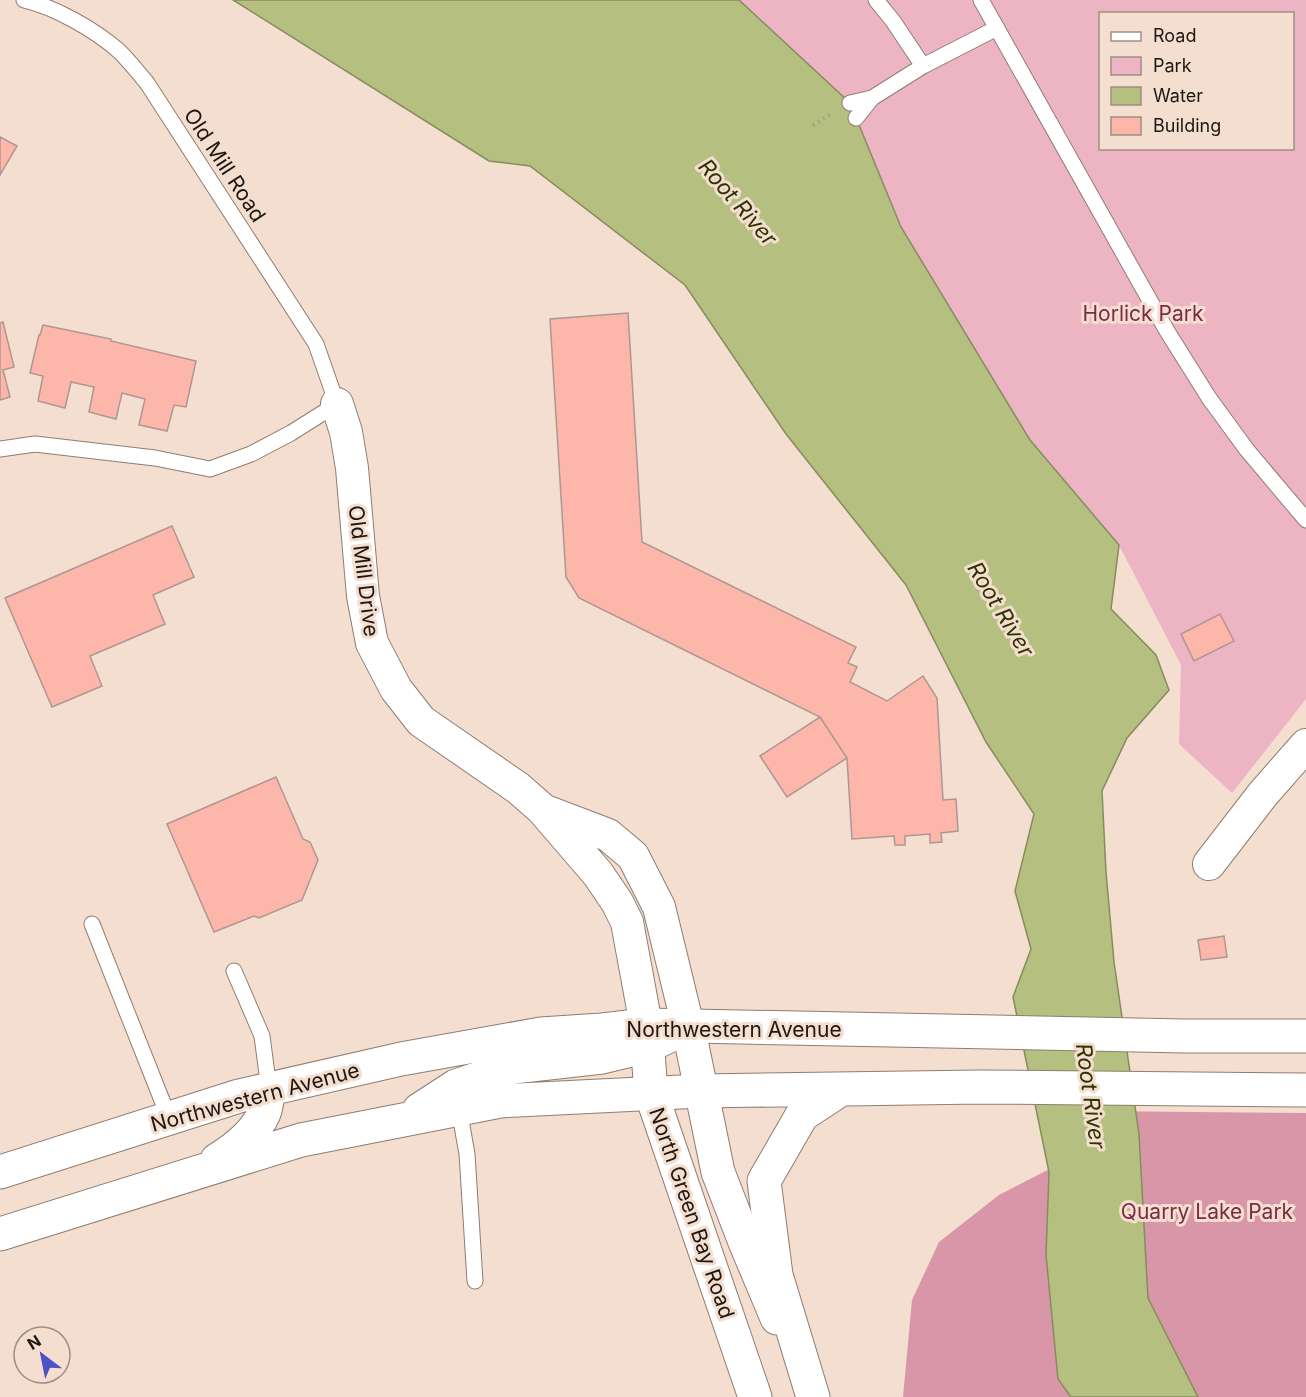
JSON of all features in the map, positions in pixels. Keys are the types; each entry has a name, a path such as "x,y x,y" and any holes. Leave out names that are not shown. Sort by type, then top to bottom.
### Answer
{"main road":[{"name":"Northwestern Avenue","path":"688,1026 1184,1036 1306,1036"},
{"path":"405,1120 456,1086 513,1067 602,1057 647,1036 688,1026 718,1172 745,1242 812,1397"},
{"name":"Northwestern Avenue","path":"0,1172 239,1096 401,1059 541,1034 602,1030 647,1036"},
{"name":"North Green Bay Road","path":"647,1036 651,1093 755,1397"},
{"path":"0,1234 301,1140 500,1101 701,1091 980,1087 1306,1090"},
{"path":"198,1172 233,1150 255,1128 265,1111 269,1089"},
{"path":"812,1397 776,1275 764,1181 802,1115 840,1090"}],"street":[{"name":"Old Mill Drive","path":"337,404 346,432 352,468 363,596 372,643 396,689 421,721 518,788 542,809 598,874 627,922 647,1036"},
{"path":"1209,864 1263,794 1306,745"},
{"name":"Old Mill Drive","path":"542,809 608,835 633,856 659,906 688,1026"}],"lane":[{"name":"Old Mill Road","path":"24,0 69,17 104,39 120,52 147,83 316,344 337,404"},
{"path":"876,0 923,66"},
{"path":"981,0 1167,331 1209,398 1247,450 1306,520"},
{"path":"856,118 872,98 923,66 997,28"},
{"path":"850,103 872,98"},
{"path":"0,449 35,444 155,458 210,469 251,454 291,433 337,404"},
{"path":"92,924 169,1118"},
{"path":"234,971 262,1036 269,1089"},
{"path":"459,1109 467,1154 475,1281"}],"green space":[{"name":"Horlick Park","path":"739,0 1306,0 1306,699 1232,793 1179,744 1181,665 1119,545 1030,440 901,227 850,103"},
{"name":"Quarry Lake Park","path":"1093,1111 1306,1113 1306,1397 903,1397 912,1300 939,1242 999,1195 1065,1161"}],"water":[{"name":"Root River","path":"233,0 739,0 850,103 901,227 1030,440 1119,545 1111,609 1156,655 1169,690 1127,738 1102,791 1114,962 1139,1134 1148,1298 1198,1397 1071,1397 1058,1379 1046,1255 1049,1172 1013,997 1031,949 1015,891 1034,814 986,742 906,585 786,434 685,285 530,166 489,161"}],"building":[{"path":"0,137 17,146 0,175"},
{"path":"628,313 642,542 856,647 848,663 857,667 850,682 887,701 923,676 937,698 943,800 956,799 958,831 941,833 942,842 930,843 930,834 905,836 905,845 895,845 894,836 852,839 847,758 820,717 579,598 566,577 550,319"},
{"path":"3,322 14,367 3,370 10,397 0,400 0,323"},
{"path":"43,325 111,339 111,341 196,361 186,407 174,405 167,431 139,425 145,399 122,393 116,419 89,412 94,387 71,382 65,408 38,401 43,376 30,373"},
{"path":"172,526 194,577 153,595 165,624 90,656 102,686 52,707 5,598"},
{"path":"1220,614 1234,641 1194,661 1181,634"},
{"path":"820,717 847,758 787,797 760,756"},
{"path":"276,777 303,839 310,842 318,860 302,900 259,918 254,916 214,932 167,824"},
{"path":"1224,936 1227,957 1201,960 1198,940"}]}
